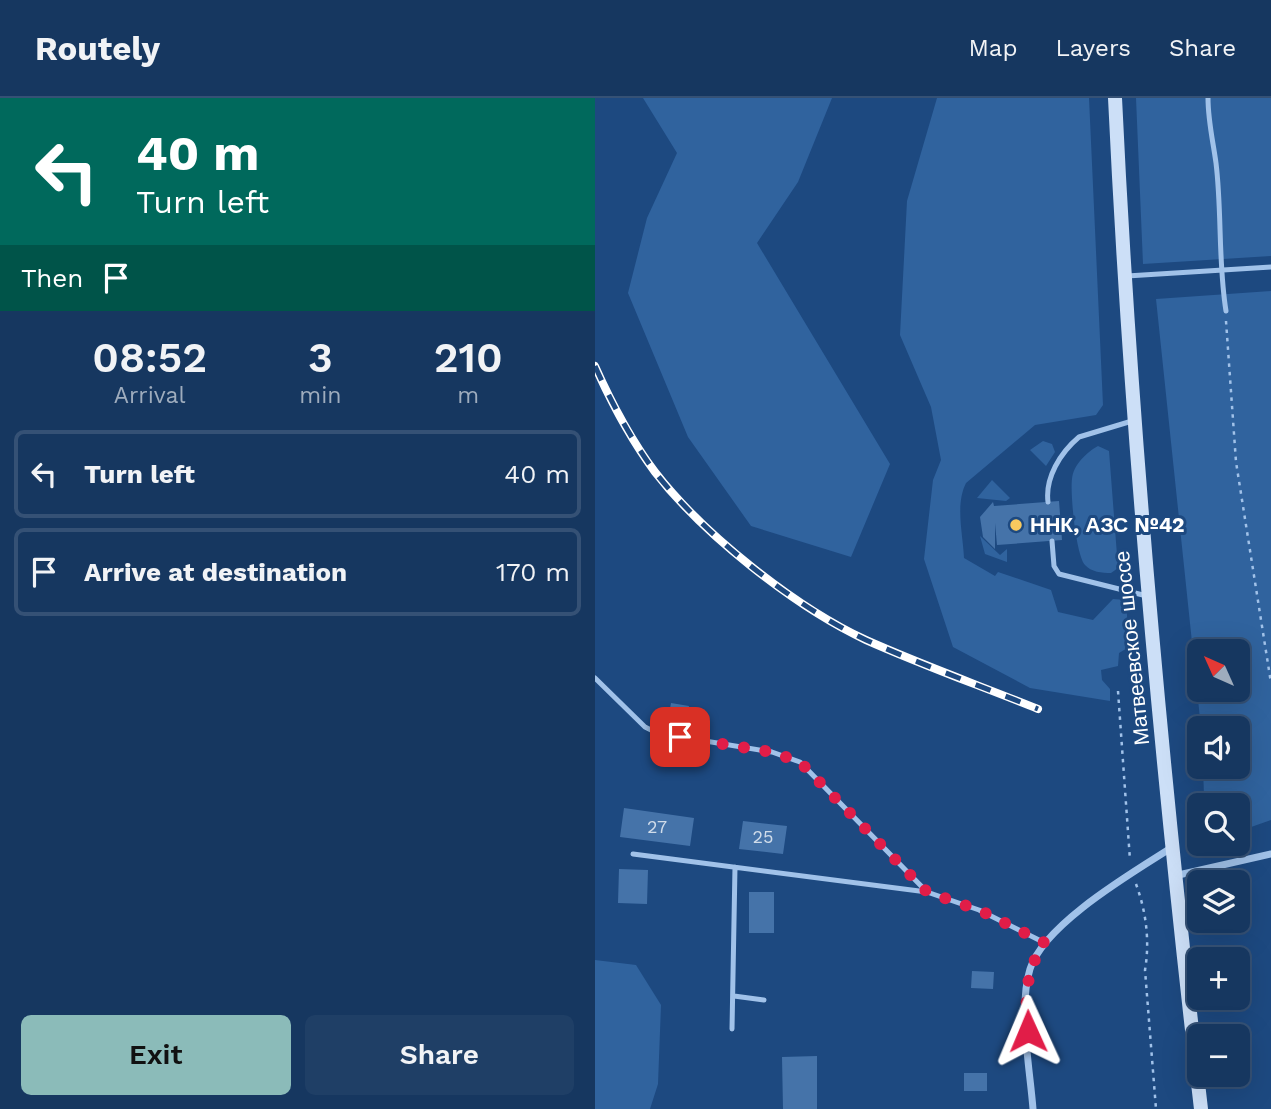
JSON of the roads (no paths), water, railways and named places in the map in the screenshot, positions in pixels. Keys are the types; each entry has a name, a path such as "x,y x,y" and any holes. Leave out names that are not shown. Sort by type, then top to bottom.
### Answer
{"main road":[{"name":"Матвеевское шоссе","path":"1115,98 1132,421 1147,596 1162,717 1171,848 1201,1109"}],"street":[{"path":"1033,1109 1026,1004 1030,971 1045,943 1104,890 1171,848"},
{"path":"1174,876 1271,854"}],"lane":[{"path":"1208,98 1209,127 1216,163 1220,270 1226,311"},
{"path":"1123,276 1271,267"},
{"path":"1048,502 1048,479 1072,443 1079,437 1132,421"},
{"path":"1052,541 1054,566 1059,574 1147,596"},
{"path":"595,678 645,727 657,733 772,752 800,762 927,892"},
{"path":"633,854 927,892 979,910 1045,943"},
{"path":"732,1029 735,867"},
{"path":"734,996 764,1000"}],"railway":[{"path":"595,366 622,421 655,472 698,520 752,567 810,609 866,640 1038,709"}],"place":[{"name":"ННК, АЗС №42","path":"1016,525"}]}
